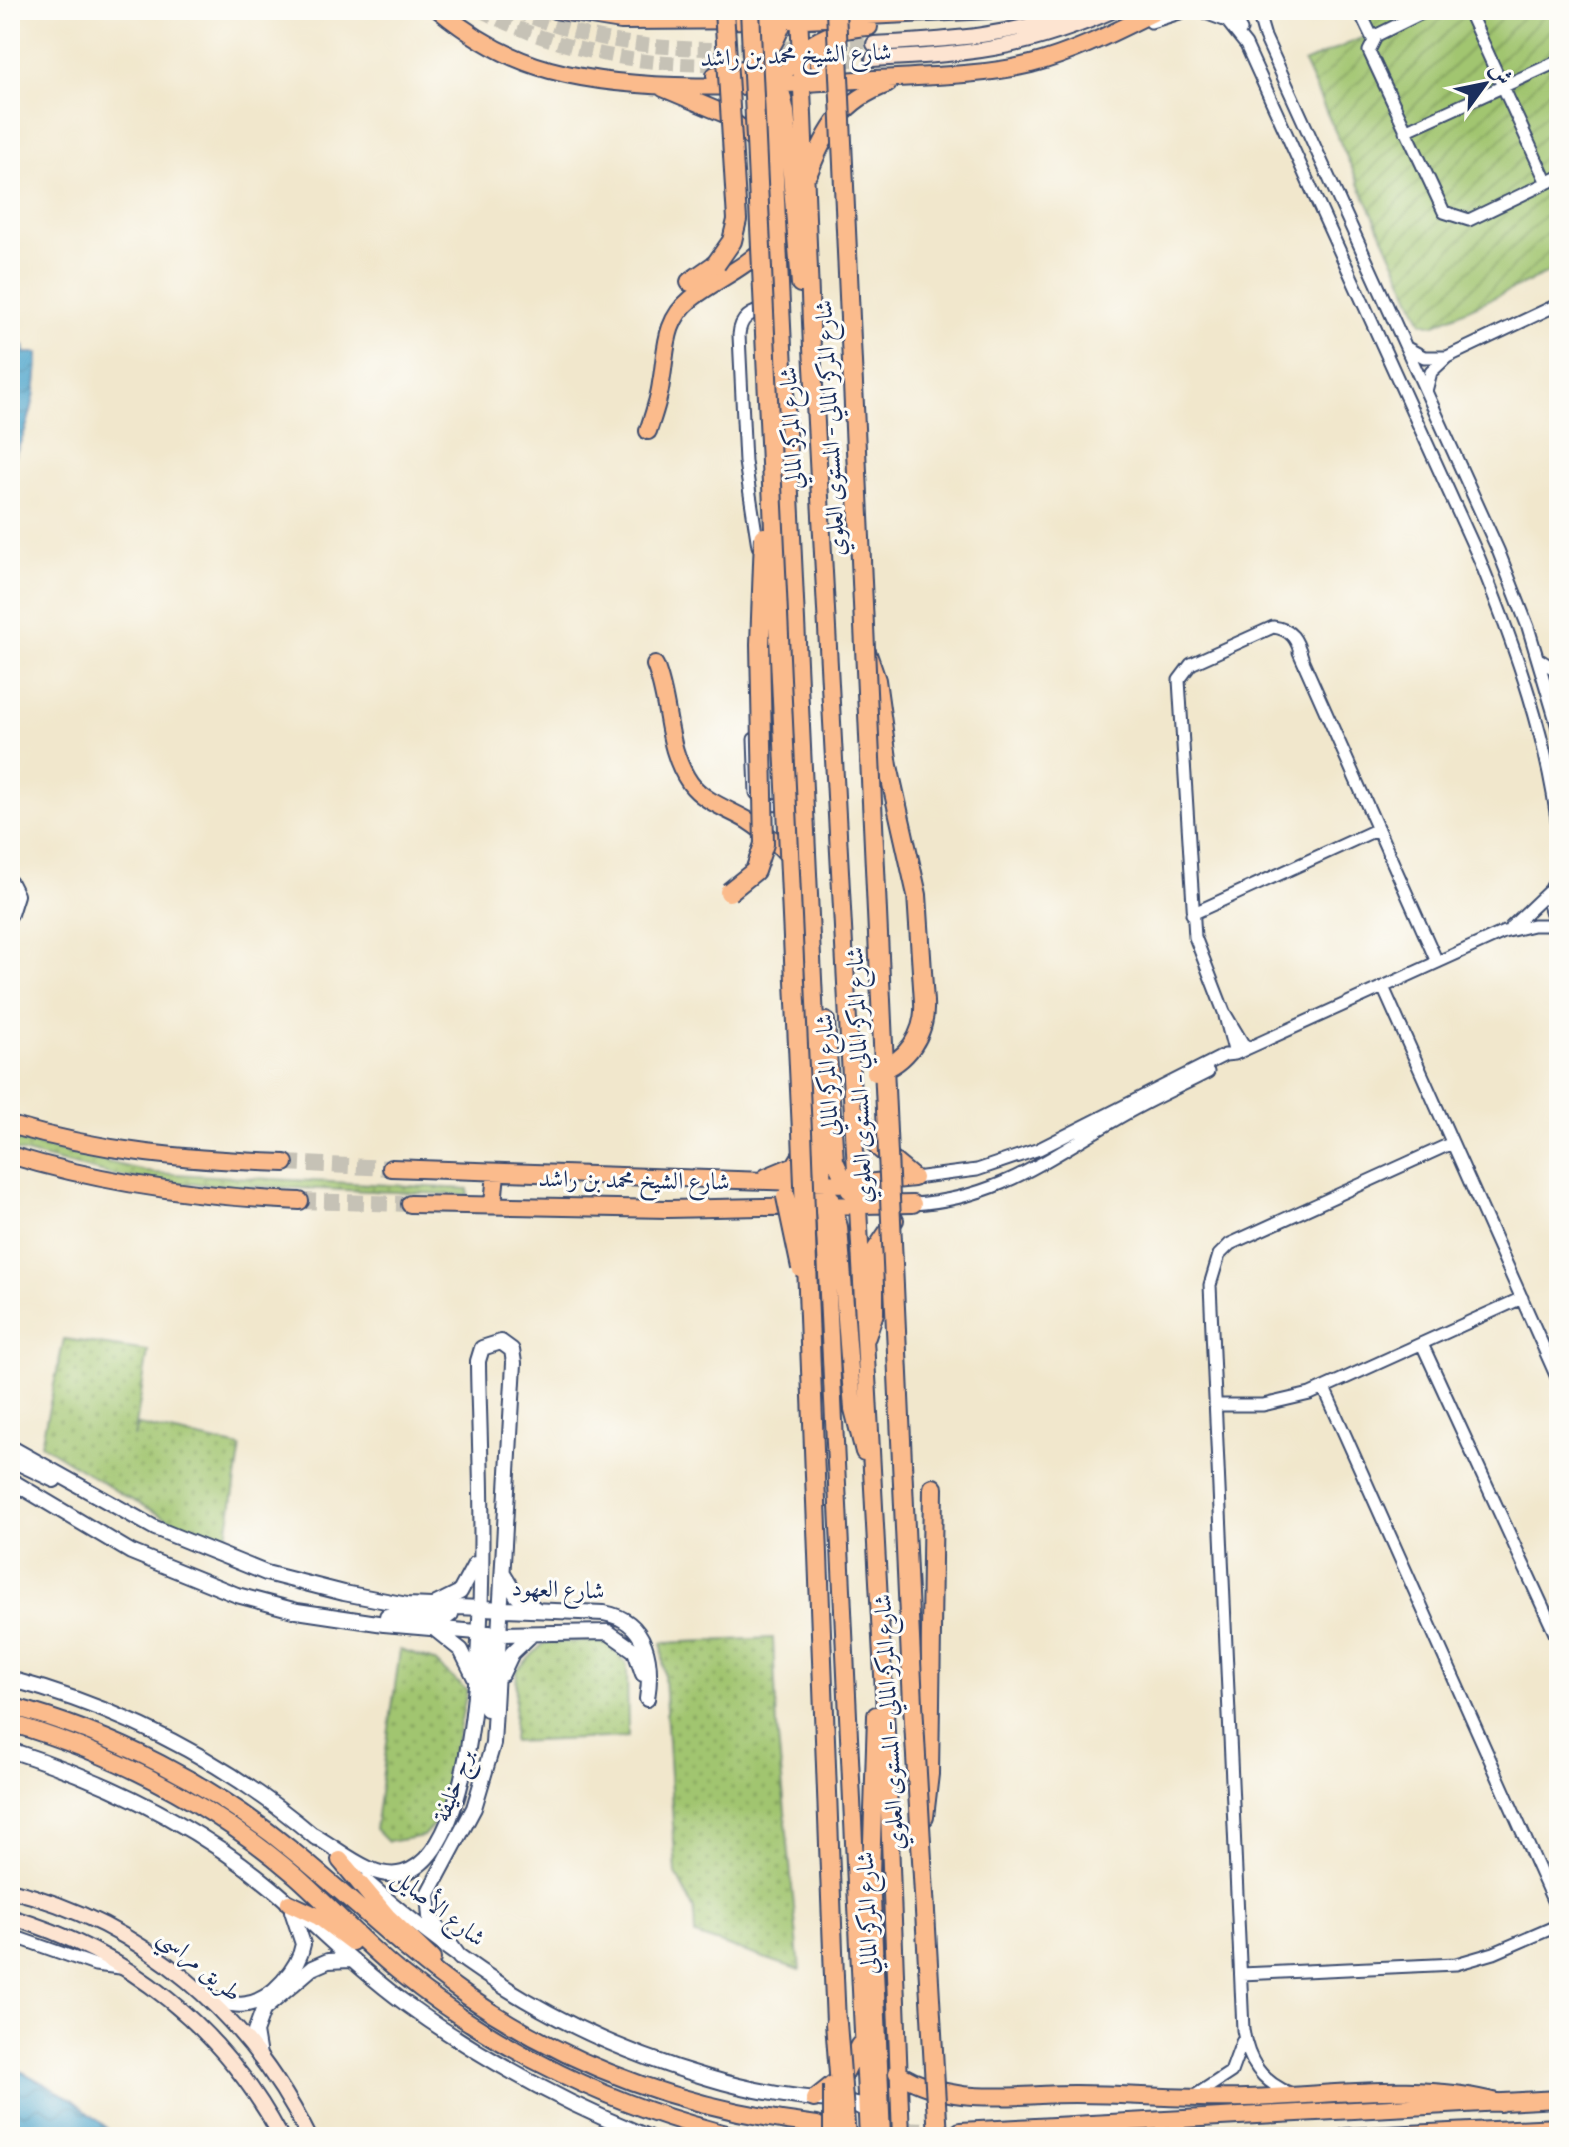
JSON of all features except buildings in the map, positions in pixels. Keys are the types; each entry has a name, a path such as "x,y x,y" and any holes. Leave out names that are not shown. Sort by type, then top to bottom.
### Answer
{"highway":[{"name":"شارع المركز المالي - المستوى العلوي","path":"836,10 921,1836 938,2137"},
{"path":"690,282 716,264 732,241 737,220 739,15"},
{"path":"739,15 771,483 808,1281 836,2023 845,2137"},
{"path":"729,892 755,871 764,844 760,616 764,531 771,483"},
{"path":"867,654 876,680 891,785 917,895 925,1010 919,1036 909,1050 889,1067 873,1072"},
{"path":"786,1197 796,1256 808,1281"},
{"path":"921,1836 929,1774 933,1488"},
{"path":"833,2137 836,2023"}],"main road":[{"name":"شارع الشيخ محمد بن راشد","path":"439,10 478,39 524,61 598,80 650,83 803,83 979,73 1034,63 1123,28 1159,10"},
{"name":"شارع الشيخ محمد بن راشد","path":"554,10 603,20 639,21 739,15 991,10"},
{"path":"639,21 677,10"},
{"path":"930,10 953,13"},
{"path":"1078,10 1026,28 874,51 1007,48 1052,36 1114,10"},
{"path":"775,83 801,51 821,39 851,28 913,24 953,13"},
{"path":"650,83 742,71 754,66 768,53 784,14"},
{"name":"شارع المركز المالي","path":"784,14 801,51 803,83 812,348 855,1098 856,1157 851,1184 858,1203 891,1832 901,2137"},
{"path":"739,15 749,45 742,71"},
{"path":"739,15 768,53"},
{"path":"821,39 819,64 824,82"},
{"path":"801,51 824,82"},
{"name":"شارع المركز المالي","path":"768,53 775,83 777,114 775,176 823,1184"},
{"path":"807,178 824,135 843,109 869,91 908,77"},
{"path":"650,83 713,107 736,121 764,150 775,176"},
{"path":"777,114 802,306 812,348"},
{"path":"648,431 661,386 666,339 675,316 690,301 763,249 773,235 779,214"},
{"path":"655,665 663,684 673,751 691,784 778,844 794,861 810,890"},
{"path":"812,917 821,947 835,1161 851,1184"},
{"path":"855,1098 871,1139 886,1156 914,1178"},
{"path":"757,1179 787,1170 800,1159 818,1104"},
{"path":"10,1125 147,1155 285,1163"},
{"path":"10,1155 152,1188 239,1199 300,1201"},
{"path":"835,1161 843,1166 856,1157"},
{"name":"شارع الشيخ محمد بن راشد","path":"391,1168 757,1179 823,1184 914,1178"},
{"path":"493,1204 496,1173"},
{"path":"823,1184 830,1212 853,1409 871,1472"},
{"name":"شارع الشيخ محمد بن راشد","path":"410,1204 668,1209 762,1207 830,1212 858,1203 913,1204"},
{"path":"864,1341 875,1313 875,1250 896,1220 913,1204"},
{"path":"762,1207 804,1225 826,1271"},
{"name":"شارع المركز المالي","path":"830,1212 826,1271 868,2137"},
{"path":"880,1632 871,1853 881,2137"},
{"path":"10,1706 111,1740 220,1798 295,1852 366,1918 445,1980 536,2037 635,2083 724,2110 817,2125"},
{"path":"10,1723 99,1754 159,1782 216,1816 295,1876 397,1971"},
{"path":"340,1860 387,1916 470,1998"},
{"name":"طريق مراسي","path":"10,1890 75,1911 123,1934 168,1964 209,1998 259,2056 309,2137"},
{"path":"289,1903 319,1917 459,2014 551,2069 648,2111 739,2137"},
{"name":"طريق مراسي","path":"10,1917 57,1933 124,1968 169,1999 214,2040 247,2080 281,2137"},
{"path":"814,2099 844,2075 862,2036"},
{"path":"897,2073 930,2090 961,2097 1076,2094 1191,2097 1418,2090 1451,2092 1500,2103"},
{"path":"960,2131 1559,2099"},
{"path":"1345,2137 1559,2127"},
{"path":"1483,2137 1502,2130"}],"street":[{"path":"1123,28 1142,26 1189,10"},
{"path":"1197,10 1227,21 1246,45"},
{"path":"1229,10 1495,595 1539,732 1559,836"},
{"path":"1254,10 1498,550 1538,657 1559,731"},
{"path":"1359,10 1373,39 1370,58 1439,205 1451,217 1477,217 1559,177"},
{"path":"1373,39 1428,10"},
{"path":"1468,10 1547,183"},
{"path":"1405,131 1559,61"},
{"path":"1426,391 1431,372 1447,357 1559,304"},
{"path":"783,319 769,311 757,311 742,323 739,335 745,462 758,539 753,776 756,793 761,800 778,805 793,797 802,750"},
{"path":"1407,348 1424,357 1447,357"},
{"path":"1241,1052 1201,960 1192,914 1182,694 1189,673 1198,662 1258,634 1283,636 1302,657 1437,962"},
{"path":"1538,657 1543,665 1559,672"},
{"path":"1552,705 1559,687"},
{"path":"1192,914 1378,829"},
{"path":"1504,932 1549,891 1559,876"},
{"path":"10,883 16,902 10,914"},
{"path":"1549,891 1550,910 1559,924"},
{"path":"913,1204 956,1200 1006,1184 1241,1052 1504,932 1533,925 1559,924"},
{"path":"1383,987 1559,1382"},
{"path":"914,1178 977,1170 1039,1149 1222,1057 1241,1052"},
{"path":"1295,2095 1277,2089 1257,2071 1246,2047 1243,2030 1210,1285 1219,1255 1244,1236 1452,1143"},
{"path":"1215,1405 1263,1405 1324,1388 1522,1298"},
{"name":"برج خليفة","path":"460,1958 430,1917 428,1894 465,1829 488,1766 498,1686 489,1633 501,1611 514,1356 501,1342 488,1344 478,1361 479,1552"},
{"path":"1422,1344 1559,1642"},
{"path":"1324,1388 1554,1889 1559,1914"},
{"name":"شارع العهود","path":"10,1447 155,1528 228,1560 344,1593 478,1610 604,1613 632,1625 647,1652 647,1699 640,1661 618,1636 597,1630 489,1633 331,1618 251,1599 157,1565 81,1525 10,1480"},
{"path":"10,1459 48,1478 78,1484"},
{"path":"429,1606 460,1592 470,1579 479,1552"},
{"path":"479,1552 478,1610 489,1633 488,1766"},
{"path":"502,1572 517,1596 540,1611"},
{"path":"331,1618 447,1617 451,1614 447,1607"},
{"path":"432,1628 461,1650 477,1685"},
{"path":"311,1834 377,1872 402,1873 424,1860 445,1828 460,1793 470,1752 477,1685 489,1633"},
{"path":"498,1686 512,1653 532,1634"},
{"name":"شارع الأصايل","path":"10,1679 93,1705 170,1740 243,1783 311,1834 460,1958 539,2010 610,2044 733,2085 853,2104 866,2110"},
{"path":"10,1750 63,1769 145,1806 232,1858 406,2004 485,2056 564,2099 648,2137"},
{"path":"209,1998 239,2005 254,2003 297,1965 303,1944 289,1903"},
{"path":"1241,1974 1456,1964 1494,1953 1559,1925"},
{"path":"10,1935 95,1965 124,1968"},
{"path":"259,2056 255,2032 257,2020 275,1997 312,1968 328,1961 350,1960"},
{"path":"1191,2097 1222,2082 1231,2072 1238,2060 1243,2030"},
{"path":"866,2110 881,2137"}],"green space":[{"path":"1355,10 1559,10 1559,268 1433,325 1422,322 1304,63 1366,36"},
{"path":"10,1139 154,1173 468,1189 468,1195 172,1183 117,1176 10,1149"},
{"path":"64,1339 148,1351 134,1438 138,1425 241,1447 225,1548 124,1496 41,1444"},
{"path":"773,1638 777,1727 800,1970 695,1935 694,1910 676,1874 662,1643"},
{"path":"606,1640 627,1665 628,1737 513,1742 517,1670 544,1643"},
{"path":"400,1650 434,1661 467,1691 441,1816 423,1836 388,1842 375,1829"}],"water":[{"path":"24,345 25,353 38,353 36,382 27,424 10,464 10,346"},
{"path":"10,2065 72,2099 107,2128 96,2137 33,2137 10,2123"}],"tunnel":[{"path":"480,10 542,37 605,55 670,63 738,64"},
{"path":"514,10 587,35 623,42 695,49 809,47"},
{"path":"830,46 874,44"},
{"path":"759,64 873,59"},
{"path":"285,1163 391,1168"},
{"path":"300,1201 410,1204"},
{"path":"834,2127 960,2131"}]}
